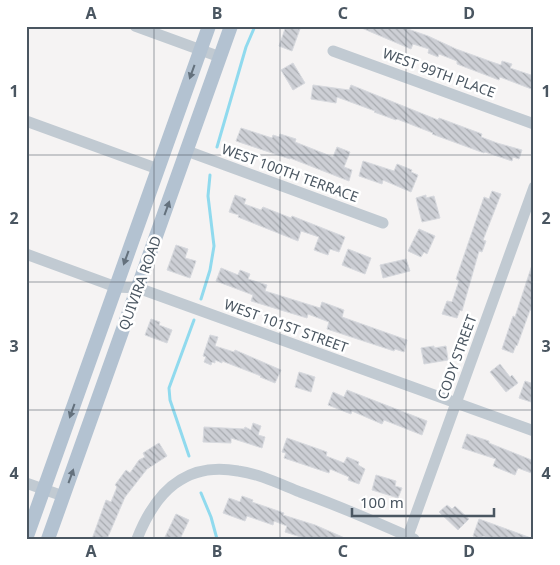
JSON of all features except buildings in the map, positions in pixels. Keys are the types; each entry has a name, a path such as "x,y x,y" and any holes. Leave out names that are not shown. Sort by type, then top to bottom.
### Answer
{"main road":[{"name":"QUIVIRA ROAD","path":"26,539 209,26"},
{"name":"QUIVIRA ROAD","path":"48,539 231,26"}],"street":[{"path":"135,26 220,57"},
{"name":"WEST 99TH PLACE","path":"333,51 534,124"},
{"path":"26,121 158,169"},
{"name":"WEST 100TH TERRACE","path":"187,151 383,222"},
{"name":"CODY STREET","path":"411,538 534,187"},
{"name":"WEST 101ST STREET","path":"26,254 116,287 138,288 534,431"},
{"path":"138,539 154,504 173,485 195,474 222,469 240,471 273,481 339,506 411,538"},
{"path":"26,483 63,496"}],"waterway":[{"path":"217,147 246,47 255,26"},
{"path":"201,299 210,270 214,246 208,196 210,175"},
{"path":"189,456 170,400 169,388 194,320"},
{"path":"201,493 211,517 217,539"}]}
